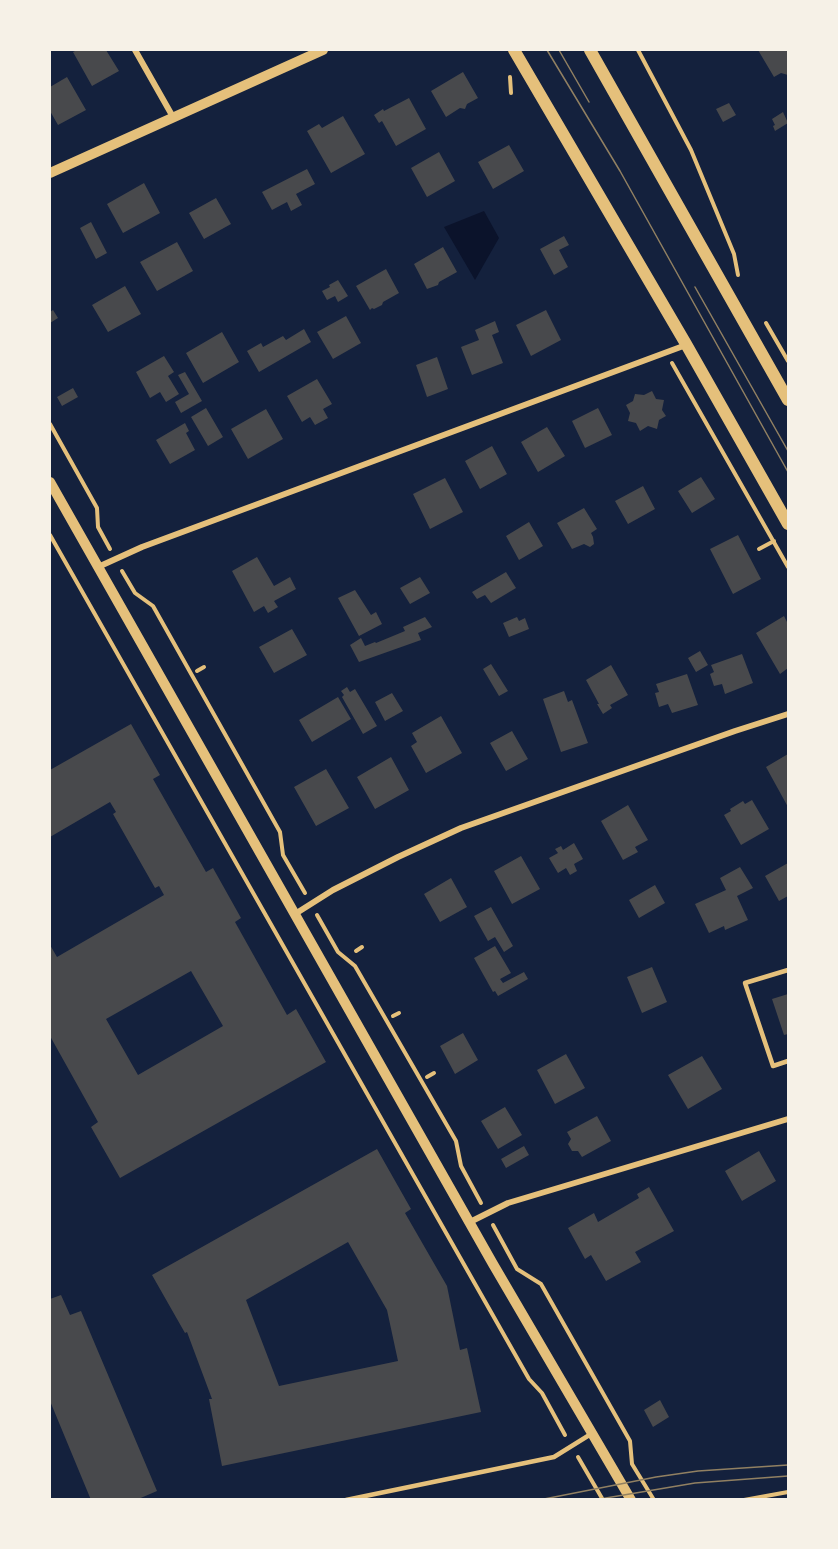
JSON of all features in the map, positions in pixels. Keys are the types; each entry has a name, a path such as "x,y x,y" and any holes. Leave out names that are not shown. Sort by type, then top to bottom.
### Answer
{"main road":[{"path":"514,50 789,524"},
{"path":"590,50 789,400"}],"street":[{"path":"135,50 173,117"},
{"path":"50,172 310,52 323,50"},
{"path":"98,567 153,543 686,344"},
{"path":"50,482 470,1222 631,1500"},
{"path":"295,914 333,890 461,828 789,714"},
{"path":"470,1222 508,1203 789,1119"}],"lane":[{"path":"789,970 746,983 772,1066 789,1061"},
{"path":"346,1500 554,1457 591,1434"}],"path":[{"path":"638,50 691,150 734,254 738,274 743,283"},
{"path":"765,321 789,361"},
{"path":"666,352 789,567"},
{"path":"50,424 97,508 98,527 135,593 153,606 280,832 284,855 338,952 355,966 446,1123 456,1141 461,1166 517,1269 541,1284 630,1441 632,1464 654,1500"},
{"path":"50,536 529,1379 542,1393 603,1500"},
{"path":"759,549 774,541"},
{"path":"197,671 204,667"},
{"path":"356,951 362,947"},
{"path":"393,1016 399,1013"},
{"path":"427,1077 434,1073"},
{"path":"744,1500 789,1492"}],"water":[{"path":"484,211 499,238 475,280 444,227"}],"building":[{"path":"106,50 119,71 92,86 73,52"},
{"path":"758,50 788,50 788,75 781,73 774,77"},
{"path":"463,72 478,98 467,104 465,109 460,108 446,117 431,91"},
{"path":"67,77 86,110 58,125 50,111 50,87"},
{"path":"409,98 426,129 396,146 382,121 379,123 374,115"},
{"path":"729,103 736,115 723,122 716,109"},
{"path":"783,112 788,123 775,131 772,119"},
{"path":"343,116 365,154 331,173 307,131 319,124 322,128"},
{"path":"509,145 524,171 493,189 478,162"},
{"path":"439,152 455,181 427,197 411,168"},
{"path":"307,169 315,184 296,194 302,205 291,211 287,202 272,210 262,192"},
{"path":"144,183 160,213 123,233 107,204"},
{"path":"216,198 231,224 204,239 189,213"},
{"path":"91,222 107,253 96,259 80,228"},
{"path":"564,236 569,245 559,250 568,267 554,275 540,249"},
{"path":"177,242 193,271 157,291 140,262"},
{"path":"443,247 457,272 439,282 438,285 427,289 414,264"},
{"path":"386,269 399,293 370,310 356,286"},
{"path":"338,280 348,296 338,302 335,296 327,300 322,291"},
{"path":"125,286 141,314 108,332 92,305"},
{"path":"53,310 58,318 50,323 50,312"},
{"path":"546,310 561,340 531,356 516,325"},
{"path":"346,316 361,343 333,359 317,332"},
{"path":"495,321 499,332 492,335 503,363 472,375 461,347 479,340 475,330"},
{"path":"304,329 311,342 259,372 247,351 261,343 263,347 283,336 286,340"},
{"path":"222,332 239,362 203,383 186,353"},
{"path":"164,356 174,372 168,376 179,394 166,402 160,392 150,398 136,372"},
{"path":"437,357 448,389 427,397 416,365"},
{"path":"185,372 202,401 181,413 175,402 189,394 178,375"},
{"path":"317,379 332,404 323,409 328,418 315,425 310,417 302,422 287,396"},
{"path":"73,388 78,397 62,406 57,397"},
{"path":"652,391 656,399 664,400 662,410 666,416 659,420 657,429 648,426 640,431 636,423 628,421 630,413 626,405 633,401 635,394 644,395"},
{"path":"206,408 223,437 208,446 191,417"},
{"path":"598,408 612,435 585,448 572,421"},
{"path":"266,409 283,439 248,459 231,429"},
{"path":"185,423 189,431 186,433 195,450 170,464 156,440"},
{"path":"547,427 565,456 538,472 521,442"},
{"path":"492,446 507,474 480,489 465,461"},
{"path":"701,477 715,499 692,513 678,491"},
{"path":"445,478 463,512 430,529 413,494"},
{"path":"643,486 655,509 628,524 615,501"},
{"path":"584,508 597,529 591,533 594,544 590,547 584,544 572,549 557,523"},
{"path":"529,522 543,546 519,560 506,536"},
{"path":"738,535 761,579 733,594 710,549"},
{"path":"257,557 274,586 290,577 296,589 274,601 278,607 268,613 264,606 254,612 232,571"},
{"path":"506,572 516,588 491,603 485,595 477,599 472,592"},
{"path":"420,577 430,593 410,604 400,588"},
{"path":"355,590 371,615 376,612 382,624 359,636 338,598"},
{"path":"784,616 788,624 788,668 780,674 756,633"},
{"path":"425,617 432,627 418,633 421,640 359,662 350,645 361,638 365,646 376,643 405,631 403,627"},
{"path":"517,617 519,621 525,618 529,629 509,637 503,623"},
{"path":"292,629 307,655 274,673 259,647"},
{"path":"700,651 708,665 696,672 688,658"},
{"path":"742,654 753,683 725,694 722,684 714,686 710,674 714,672 711,665"},
{"path":"491,664 508,691 499,696 483,669"},
{"path":"611,665 628,695 610,705 612,708 603,714 586,680"},
{"path":"687,674 698,705 672,713 668,704 659,707 655,693 659,692 656,684"},
{"path":"347,687 350,692 355,689 377,726 363,734 342,697 344,695 341,691"},
{"path":"564,691 568,702 572,700 588,743 561,752 543,699"},
{"path":"392,693 403,711 385,721 375,702"},
{"path":"338,697 351,719 312,742 299,720"},
{"path":"441,716 462,753 426,773 411,746 417,742 412,733"},
{"path":"131,724 160,775 153,779 206,872 213,868 241,918 235,922 287,1015 296,1009 326,1062 120,1178 91,1127 98,1122 50,1036 50,945 57,957 164,895 159,886 155,888 113,814 116,812 110,802 50,837 50,770","holes":["191,971 223,1026 138,1075 106,1019"]},
{"path":"512,731 528,759 506,771 490,743"},
{"path":"788,754 788,807 766,767"},
{"path":"391,757 409,790 375,809 357,777"},
{"path":"326,769 349,808 316,826 294,787"},
{"path":"752,800 769,829 741,845 724,815 743,801 745,804"},
{"path":"628,805 648,840 635,847 638,852 623,860 601,821"},
{"path":"574,843 583,859 574,864 577,871 570,875 566,868 558,873 549,858 558,853 555,849 561,846 563,850"},
{"path":"521,856 540,889 512,904 494,871"},
{"path":"788,863 788,896 779,901 765,876"},
{"path":"740,867 753,888 737,896 748,920 725,930 724,926 709,933 695,904 726,890 720,878"},
{"path":"451,878 467,907 440,922 424,894"},
{"path":"655,885 665,903 639,918 629,900"},
{"path":"491,907 513,946 504,952 495,937 488,941 474,916"},
{"path":"495,946 511,973 500,979 503,983 524,972 528,979 498,996 495,991 493,992 474,958"},
{"path":"652,967 667,1002 642,1013 627,977"},
{"path":"788,994 788,1034 784,1035 772,999"},
{"path":"463,1033 478,1060 455,1074 440,1046"},
{"path":"566,1054 585,1088 555,1104 537,1070"},
{"path":"702,1056 722,1089 688,1109 668,1075"},
{"path":"505,1107 522,1135 498,1149 481,1121"},
{"path":"597,1116 611,1141 582,1157 578,1151 572,1151 568,1144 571,1139 567,1132"},
{"path":"524,1146 529,1155 506,1168 501,1159"},
{"path":"377,1149 411,1209 405,1213 447,1286 460,1350 467,1348 481,1412 222,1466 209,1399 212,1399 187,1332 185,1333 152,1275","holes":["348,1242 387,1310 398,1361 279,1386 246,1300"]},
{"path":"759,1151 776,1181 742,1201 725,1171"},
{"path":"649,1187 674,1231 635,1252 641,1262 606,1281 591,1255 585,1259 568,1228 594,1213 598,1222 639,1198 637,1194"},
{"path":"61,1295 70,1315 81,1311 157,1491 136,1500 91,1500 50,1401 50,1299"},
{"path":"660,1400 669,1417 653,1427 644,1410"}],"tram line":[{"path":"547,50 620,171 788,472"},
{"path":"559,50 589,102"},
{"path":"695,287 788,451"},
{"path":"539,1500 698,1471 788,1465"},
{"path":"594,1500 695,1483 788,1476"}]}
